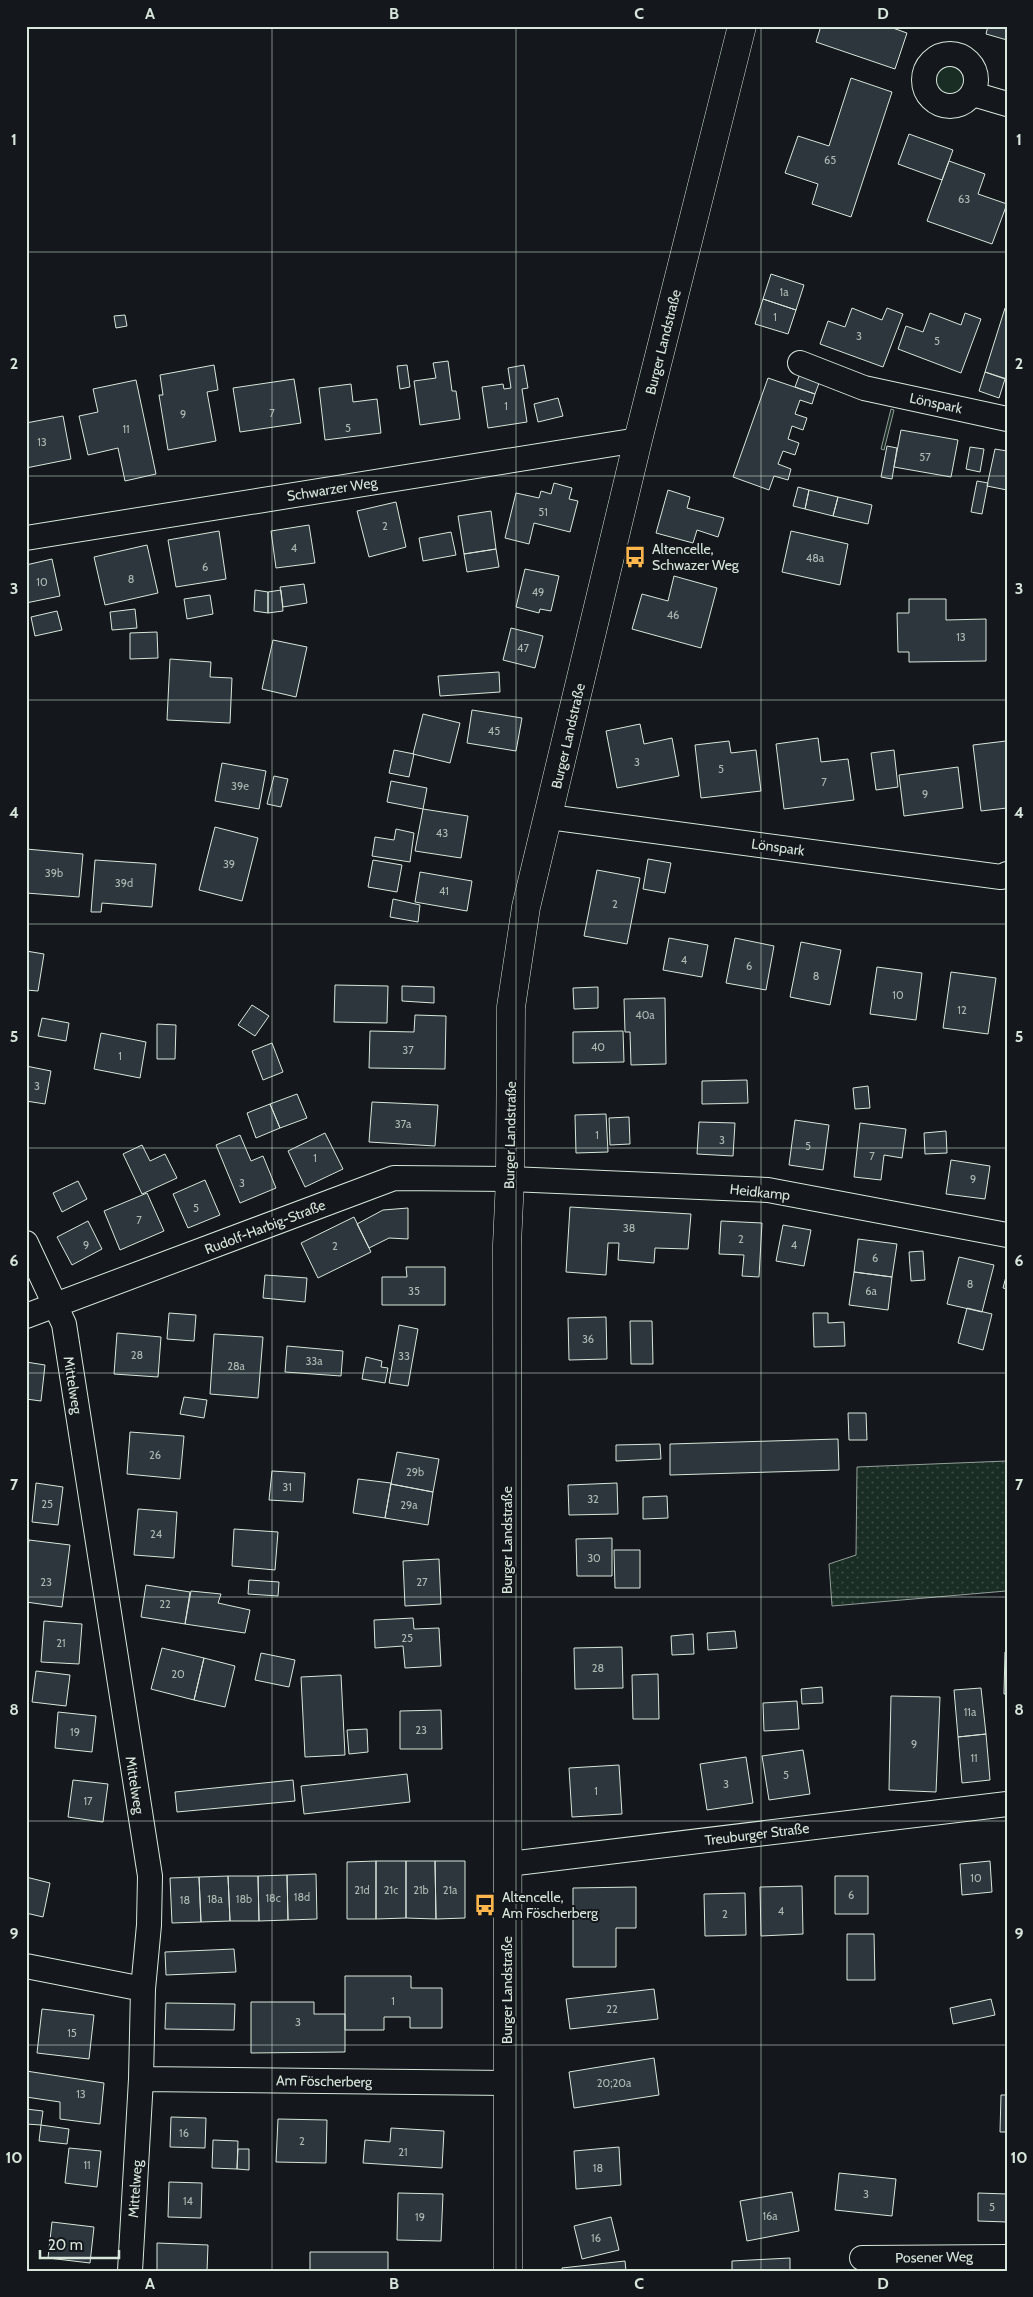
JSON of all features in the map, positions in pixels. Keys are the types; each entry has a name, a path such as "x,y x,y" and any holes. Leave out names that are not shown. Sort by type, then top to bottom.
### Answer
{"street":[{"name":"Burger Landstraße","path":"508,2271 507,1245 510,1179 511,1007 526,907 638,440 742,26"},
{"path":"972,94 1007,104"},
{"name":"Lönspark","path":"800,364 864,388 1007,419"},
{"name":"Schwarzer Weg","path":"26,538 638,440"},
{"name":"Lönspark","path":"549,817 1001,876 1007,874"},
{"name":"Rudolf-Harbig-Straße","path":"26,1316 394,1178 510,1179"},
{"name":"Heidkamp","path":"510,1179 768,1190 1007,1235"},
{"name":"Mittelweg","path":"26,1243 64,1324 150,1876 130,2271"},
{"name":"Treuburger Straße","path":"508,1864 1007,1804"},
{"path":"26,1966 143,1989"},
{"name":"Am Föscherberg","path":"141,2079 507,2083"},
{"name":"Posener Weg","path":"862,2258 1007,2257"}],"green space":[{"path":"949,66 959,71 964,81 959,91 949,96 939,91 934,81 939,71"},
{"path":"891,409 894,410 884,450 881,449"},
{"path":"1007,1461 1006,1591 832,1606 829,1564 856,1555 857,1467"}],"building":[{"path":"821,26 887,26 907,33 895,69 816,42"},
{"path":"988,26 1007,26 1007,40 986,34"},
{"path":"851,78 892,92 851,217 812,204 818,184 785,173 798,136 829,146"},
{"path":"909,134 953,150 942,180 898,164"},
{"path":"949,161 985,174 978,194 1007,204 992,244 927,221"},
{"path":"771,274 804,285 796,310 763,299"},
{"path":"763,299 796,310 788,334 755,324"},
{"path":"852,308 882,320 887,308 903,314 883,367 820,344 828,321 845,327"},
{"path":"1005,308 1007,308 1007,379 985,372"},
{"path":"930,313 961,325 965,313 981,319 961,373 898,349 906,326 923,332"},
{"path":"125,315 127,326 116,328 114,316"},
{"path":"448,361 452,391 456,391 460,419 420,425 414,381 436,378 433,363"},
{"path":"214,365 218,390 207,392 216,441 168,450 159,395 163,395 160,375"},
{"path":"407,365 410,387 400,389 397,366"},
{"path":"524,365 528,388 522,389 527,422 488,428 482,387 503,384 504,389 511,388 508,368"},
{"path":"802,368 822,375 815,394 795,387"},
{"path":"985,372 1005,379 999,398 979,391"},
{"path":"768,378 815,394 812,404 800,400 795,414 807,418 803,430 792,426 788,439 799,443 795,455 783,451 778,464 791,469 788,480 774,476 769,490 733,477"},
{"path":"294,379 301,423 240,432 233,388"},
{"path":"136,380 156,474 125,481 118,448 88,455 79,416 98,412 93,389"},
{"path":"351,384 353,402 377,399 381,433 325,440 319,388"},
{"path":"558,398 563,416 538,422 534,404"},
{"path":"63,416 71,459 26,468 26,423"},
{"path":"901,430 958,440 951,477 894,467"},
{"path":"887,446 897,448 892,479 881,477"},
{"path":"970,447 984,449 980,472 966,469"},
{"path":"995,449 1007,451 1007,490 987,486"},
{"path":"977,481 988,483 982,514 971,512"},
{"path":"554,483 572,488 569,499 578,501 570,532 534,523 529,544 505,538 516,493 539,498 541,491 551,494"},
{"path":"798,487 809,490 805,509 793,506"},
{"path":"668,490 690,497 687,508 724,518 718,537 697,530 693,543 656,533"},
{"path":"809,490 838,497 833,516 805,509"},
{"path":"838,497 872,505 868,524 833,516"},
{"path":"396,502 406,547 369,557 357,511"},
{"path":"491,511 496,549 464,554 458,516"},
{"path":"309,525 315,563 276,568 271,531"},
{"path":"219,531 226,579 176,587 168,540"},
{"path":"791,531 848,544 840,585 782,572"},
{"path":"451,532 456,555 423,561 419,538"},
{"path":"147,545 158,593 105,605 94,557"},
{"path":"496,549 499,567 467,572 464,554"},
{"path":"52,559 60,596 26,603 26,565"},
{"path":"525,569 559,576 551,611 540,609 539,613 516,607"},
{"path":"674,576 717,588 701,648 632,629 642,594 668,601"},
{"path":"304,584 307,603 283,607 280,587"},
{"path":"255,590 268,592 268,613 254,611"},
{"path":"281,590 283,611 268,613 268,592"},
{"path":"210,595 213,614 187,619 184,599"},
{"path":"909,599 946,599 946,620 986,619 986,661 909,662 909,652 898,652 897,613 909,613"},
{"path":"135,609 137,628 112,630 110,612"},
{"path":"57,611 62,630 35,636 31,617"},
{"path":"511,628 543,636 535,668 503,660"},
{"path":"157,632 158,658 130,659 130,633"},
{"path":"273,640 307,647 296,697 262,689"},
{"path":"170,659 211,662 210,677 232,678 230,723 167,720"},
{"path":"499,672 500,692 440,696 438,676"},
{"path":"472,710 522,718 516,751 467,743"},
{"path":"423,714 460,723 450,763 413,754"},
{"path":"640,724 644,744 672,738 679,776 617,788 606,731"},
{"path":"818,738 821,762 848,759 854,800 784,809 776,744"},
{"path":"729,741 731,753 756,750 761,791 701,798 695,745"},
{"path":"1006,741 1007,808 981,811 973,745"},
{"path":"394,750 414,754 409,777 389,773"},
{"path":"894,750 898,787 876,790 871,753"},
{"path":"222,763 266,771 259,809 215,801"},
{"path":"958,767 963,808 904,816 899,775"},
{"path":"274,776 288,779 281,807 267,804"},
{"path":"391,781 427,788 423,809 387,802"},
{"path":"423,809 468,816 461,858 415,851"},
{"path":"215,827 258,838 242,901 199,890"},
{"path":"396,829 414,833 410,862 372,856 375,837 394,840"},
{"path":"26,849 83,854 79,897 26,893"},
{"path":"648,859 671,863 665,893 643,889"},
{"path":"95,860 156,864 152,907 102,903 101,912 91,912"},
{"path":"373,860 402,865 397,892 368,887"},
{"path":"597,870 640,878 627,944 584,936"},
{"path":"420,872 472,881 467,911 415,902"},
{"path":"393,899 420,905 418,922 390,917"},
{"path":"669,938 708,945 702,977 663,970"},
{"path":"735,938 774,946 766,990 726,983"},
{"path":"801,942 841,950 830,1005 790,997"},
{"path":"26,951 44,954 38,991 26,990"},
{"path":"877,967 922,973 916,1020 870,1014"},
{"path":"951,972 996,978 988,1034 943,1028"},
{"path":"335,985 388,986 387,1023 334,1022"},
{"path":"402,986 434,987 434,1003 402,1001"},
{"path":"598,987 598,1008 574,1009 573,988"},
{"path":"665,998 666,1064 631,1065 630,1032 625,1032 624,999"},
{"path":"252,1005 269,1016 255,1036 238,1025"},
{"path":"415,1015 446,1016 445,1069 369,1068 370,1031 414,1032"},
{"path":"42,1018 69,1023 66,1041 38,1036"},
{"path":"157,1024 176,1025 175,1059 157,1059"},
{"path":"623,1031 624,1062 573,1063 573,1032"},
{"path":"101,1033 146,1042 140,1078 94,1069"},
{"path":"272,1043 283,1072 263,1080 252,1051"},
{"path":"26,1066 51,1071 45,1104 26,1101"},
{"path":"747,1080 748,1103 702,1104 702,1081"},
{"path":"868,1086 870,1108 855,1109 853,1088"},
{"path":"297,1094 307,1118 280,1128 270,1104"},
{"path":"372,1102 438,1105 435,1146 369,1142"},
{"path":"270,1104 280,1128 256,1138 247,1113"},
{"path":"606,1114 608,1152 576,1153 575,1115"},
{"path":"629,1117 630,1144 610,1145 609,1118"},
{"path":"795,1120 829,1125 823,1170 789,1165"},
{"path":"699,1122 735,1123 733,1156 697,1154"},
{"path":"860,1123 906,1129 902,1158 884,1155 881,1180 854,1177"},
{"path":"946,1131 947,1153 925,1154 924,1133"},
{"path":"325,1133 343,1169 305,1187 288,1151"},
{"path":"240,1135 251,1161 263,1156 276,1188 240,1203 216,1145"},
{"path":"142,1145 150,1161 165,1154 177,1178 142,1194 123,1154"},
{"path":"951,1160 990,1166 985,1199 946,1194"},
{"path":"205,1180 220,1215 188,1228 173,1194"},
{"path":"78,1181 87,1199 62,1212 53,1193"},
{"path":"147,1193 164,1231 120,1250 104,1211"},
{"path":"570,1207 691,1214 688,1249 655,1248 654,1263 618,1260 619,1243 608,1243 606,1275 566,1272"},
{"path":"408,1208 408,1239 389,1238 369,1248 357,1224 383,1210"},
{"path":"354,1217 371,1252 318,1278 301,1243"},
{"path":"88,1221 102,1249 72,1265 57,1237"},
{"path":"721,1221 762,1223 759,1277 742,1276 744,1255 719,1254"},
{"path":"783,1225 811,1230 804,1266 776,1261"},
{"path":"858,1239 897,1244 892,1277 854,1272"},
{"path":"923,1251 925,1280 911,1281 909,1252"},
{"path":"959,1257 994,1265 982,1312 947,1304"},
{"path":"406,1267 445,1267 445,1305 382,1305 382,1277 407,1277"},
{"path":"854,1272 892,1277 888,1310 849,1305"},
{"path":"1007,1273 1007,1289 1003,1288"},
{"path":"265,1275 307,1278 305,1302 263,1298"},
{"path":"967,1308 992,1314 983,1350 958,1343"},
{"path":"169,1313 196,1315 194,1341 167,1339"},
{"path":"813,1313 828,1313 828,1323 844,1322 845,1346 814,1347"},
{"path":"606,1317 607,1359 569,1360 568,1318"},
{"path":"630,1321 652,1321 653,1364 631,1364"},
{"path":"399,1325 418,1329 408,1386 389,1383"},
{"path":"117,1333 161,1337 158,1377 114,1374"},
{"path":"214,1334 263,1337 258,1398 210,1394"},
{"path":"287,1346 343,1351 341,1376 285,1372"},
{"path":"366,1357 382,1361 381,1367 388,1368 385,1383 362,1379"},
{"path":"26,1362 45,1365 41,1401 26,1399"},
{"path":"184,1397 207,1400 204,1418 180,1414"},
{"path":"848,1413 866,1413 867,1440 849,1440"},
{"path":"130,1432 184,1436 180,1479 127,1474"},
{"path":"838,1439 839,1470 670,1475 670,1444"},
{"path":"660,1444 661,1459 616,1461 616,1445"},
{"path":"397,1452 439,1459 433,1492 391,1484"},
{"path":"272,1471 305,1473 303,1502 269,1500"},
{"path":"358,1479 391,1483 385,1518 353,1513"},
{"path":"36,1483 63,1487 58,1525 32,1522"},
{"path":"617,1483 618,1514 569,1515 568,1485"},
{"path":"391,1484 433,1492 428,1525 385,1518"},
{"path":"667,1496 668,1518 643,1519 643,1497"},
{"path":"138,1509 177,1512 174,1558 134,1555"},
{"path":"234,1529 278,1532 275,1570 232,1566"},
{"path":"612,1538 612,1576 577,1576 576,1539"},
{"path":"29,1540 70,1545 62,1607 26,1602 26,1561"},
{"path":"614,1550 640,1550 640,1588 615,1588"},
{"path":"439,1559 441,1604 405,1606 403,1561"},
{"path":"249,1580 279,1582 278,1596 248,1594"},
{"path":"146,1585 190,1592 185,1624 141,1617"},
{"path":"191,1591 221,1594 218,1603 250,1610 245,1633 185,1624"},
{"path":"413,1618 414,1629 439,1628 441,1666 405,1668 403,1646 375,1648 374,1620"},
{"path":"44,1621 82,1624 79,1664 41,1662"},
{"path":"735,1631 737,1648 708,1650 707,1633"},
{"path":"693,1634 694,1654 672,1655 671,1636"},
{"path":"622,1647 623,1688 575,1689 574,1648"},
{"path":"162,1648 204,1658 194,1700 151,1689"},
{"path":"1005,1652 1007,1652 1007,1694 1004,1694"},
{"path":"261,1653 295,1660 289,1687 255,1680"},
{"path":"204,1658 235,1666 225,1707 194,1700"},
{"path":"36,1671 70,1675 66,1706 32,1702"},
{"path":"658,1674 659,1719 633,1719 632,1675"},
{"path":"341,1675 345,1755 305,1757 301,1677"},
{"path":"822,1687 823,1703 802,1704 801,1689"},
{"path":"981,1688 986,1734 958,1737 954,1690"},
{"path":"891,1696 940,1697 936,1792 889,1790"},
{"path":"797,1701 799,1729 764,1731 763,1703"},
{"path":"441,1710 442,1749 400,1749 400,1711"},
{"path":"58,1712 96,1716 92,1752 55,1748"},
{"path":"367,1729 368,1752 349,1754 347,1730"},
{"path":"986,1734 990,1780 962,1783 958,1737"},
{"path":"803,1750 810,1794 769,1800 762,1756"},
{"path":"746,1757 753,1803 707,1810 700,1764"},
{"path":"619,1765 622,1814 572,1817 569,1768"},
{"path":"407,1774 410,1802 304,1814 301,1786"},
{"path":"73,1780 108,1784 103,1822 68,1817"},
{"path":"293,1780 295,1801 177,1812 175,1792"},
{"path":"376,1861 376,1919 347,1919 347,1862"},
{"path":"376,1861 406,1861 406,1918 376,1919"},
{"path":"406,1861 435,1861 436,1919 406,1918"},
{"path":"435,1861 465,1861 465,1918 436,1919"},
{"path":"990,1861 992,1892 962,1895 960,1864"},
{"path":"316,1874 317,1919 288,1920 287,1875"},
{"path":"287,1875 288,1920 259,1921 258,1876"},
{"path":"228,1876 230,1921 201,1922 199,1877"},
{"path":"228,1876 258,1876 259,1921 230,1921"},
{"path":"835,1876 868,1876 868,1914 835,1914"},
{"path":"26,1877 50,1883 43,1917 26,1913"},
{"path":"199,1877 201,1922 172,1923 170,1878"},
{"path":"802,1886 803,1934 761,1936 760,1887"},
{"path":"636,1887 636,1928 616,1928 616,1967 573,1967 573,1888"},
{"path":"745,1893 746,1935 705,1936 704,1894"},
{"path":"847,1934 874,1934 875,1980 847,1980"},
{"path":"234,1949 236,1972 166,1975 165,1952"},
{"path":"345,1976 411,1976 411,1988 442,1988 442,2028 410,2028 410,2017 384,2017 384,2030 345,2030"},
{"path":"654,1989 658,2019 570,2029 566,1999"},
{"path":"991,1999 995,2015 953,2024 950,2008"},
{"path":"251,2002 314,2002 314,2014 345,2014 345,2052 251,2053"},
{"path":"166,2003 235,2004 234,2030 165,2029"},
{"path":"42,2009 94,2015 89,2059 37,2053"},
{"path":"654,2058 659,2095 574,2108 569,2072"},
{"path":"26,2071 104,2083 100,2124 60,2119 60,2102 26,2097"},
{"path":"1001,2095 1007,2095 1007,2132 1000,2132"},
{"path":"26,2109 43,2111 41,2125 26,2124"},
{"path":"171,2117 206,2118 205,2148 170,2147"},
{"path":"278,2119 327,2120 326,2163 276,2162"},
{"path":"41,2125 69,2129 67,2144 39,2141"},
{"path":"391,2128 444,2131 442,2168 363,2163 365,2140 390,2142"},
{"path":"213,2140 238,2141 237,2169 212,2168"},
{"path":"619,2147 621,2185 576,2189 574,2151"},
{"path":"69,2148 101,2151 97,2187 65,2183"},
{"path":"238,2149 249,2149 249,2170 237,2169"},
{"path":"839,2173 896,2179 892,2216 835,2210"},
{"path":"169,2182 202,2183 201,2218 168,2217"},
{"path":"792,2192 799,2231 747,2241 740,2201"},
{"path":"398,2193 443,2194 441,2241 397,2240"},
{"path":"978,2193 1007,2194 1007,2222 978,2221"},
{"path":"611,2217 619,2250 582,2259 574,2226"},
{"path":"52,2222 94,2227 90,2263 48,2258"},
{"path":"157,2243 208,2245 207,2271 157,2271"},
{"path":"310,2252 388,2252 388,2271 310,2271"},
{"path":"790,2258 790,2271 732,2271 732,2261"},
{"path":"625,2261 626,2271 562,2271 562,2268"}],"place":[{"name":"Altencelle, Schwazer Weg","path":"635,557"},
{"name":"Altencelle, Am Föscherberg","path":"485,1905"}]}
